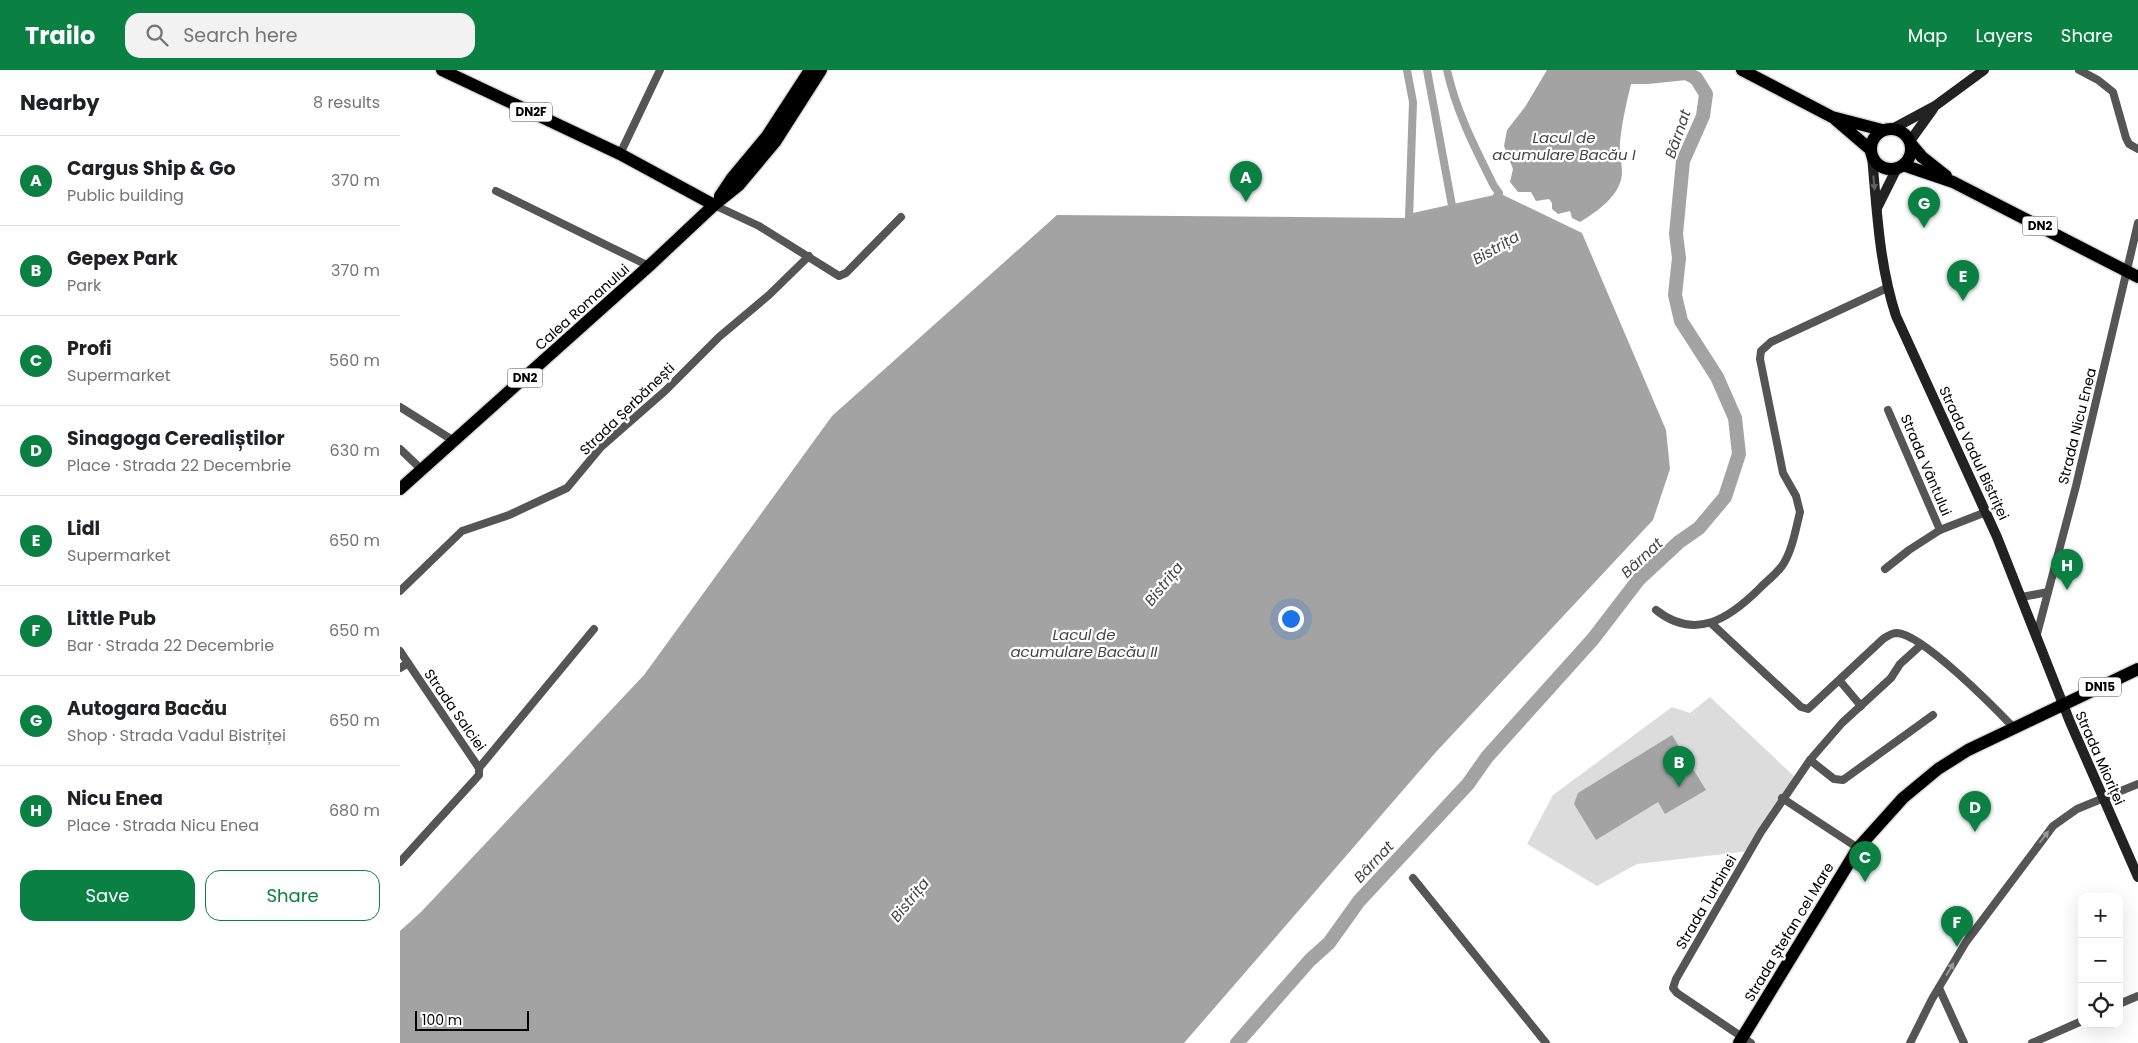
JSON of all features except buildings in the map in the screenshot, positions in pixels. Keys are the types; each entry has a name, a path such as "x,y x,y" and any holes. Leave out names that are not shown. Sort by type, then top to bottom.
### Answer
{"main road":[{"name":"DN2F","path":"442,70 620,154 714,204"},
{"name":"Calea Romanului","path":"714,204 732,178 767,136 810,70"},
{"name":"Calea Romanului","path":"400,489 649,266 714,204 739,185 775,142 821,70"},
{"name":"DN2","path":"1742,70 1832,117 1871,153 1880,166 1891,169 1900,167 1954,182"},
{"path":"1871,153 1876,135 1935,106 1984,70"},
{"path":"1876,209 1900,167 1908,160 1910,143 1935,106"},
{"name":"DN2","path":"1832,117 1900,130 1922,157 1954,182 2132,274"},
{"name":"Strada Vadul Bistriței","path":"1871,153 1879,246 1887,288 1907,342 1986,512 2022,597 2062,704"},
{"name":"DN15","path":"2062,704 2138,669"},
{"name":"Strada Ștefan cel Mare","path":"1744,1041 1858,848 1893,807 1925,778 1968,750 2062,704"},
{"name":"Strada Mioriței","path":"2062,704 2138,877"}],"street":[{"path":"620,154 660,70"},
{"path":"2079,70 2098,80 2113,92 2126,138 2129,144 2138,149"},
{"path":"496,192 649,266"},
{"path":"714,204 759,226 833,272 843,275 901,216"},
{"name":"Strada Nicu Enea","path":"2037,634 2115,327 2132,274 2138,223"},
{"name":"Strada Șerbănești","path":"400,591 462,531 508,515 567,488 601,447 665,391 719,337 769,295 809,256"},
{"path":"1656,610 1680,624 1712,624 1735,611 1782,566 1800,512 1800,504 1783,473 1760,359 1766,345 1887,288"},
{"path":"400,407 454,441"},
{"name":"Strada Vântului","path":"1888,410 1940,530"},
{"path":"400,448 422,470"},
{"name":"Strada Vântului","path":"1885,569 1909,550 1940,530 1986,512"},
{"path":"2022,597 2048,592"},
{"path":"1712,624 1801,707 1808,709 1890,634 1900,633 1921,645 1954,670 2013,727"},
{"path":"479,768 594,629"},
{"name":"Strada Turbinei","path":"1744,1041 1677,993 1674,988 1676,979 1782,798 1810,760 1842,723 1891,678 1900,664 1921,645"},
{"name":"Strada Salciei","path":"400,651 479,768 479,774 400,862"},
{"name":"Strada Salciei","path":"400,668 408,663"},
{"path":"1840,681 1861,706"},
{"path":"1810,760 1834,780 1843,780 1933,715"},
{"path":"1910,1043 1966,942 2053,826 2077,809 2138,784"},
{"path":"1782,798 1858,848"},
{"path":"1413,878 1546,1043"},
{"path":"1939,988 1964,1043"},
{"path":"2123,1002 2138,996"},
{"path":"2032,1043 2078,1023"}],"shaded area":[{"path":"1710,697 1798,780 1750,851 1637,864 1597,886 1527,844 1553,795 1672,707 1690,713"}],"water":[{"name":"Lacul de acumulare Bacău I","path":"1547,70 1635,70 1621,134 1621,181 1607,202 1580,222 1572,218 1570,211 1558,214 1552,209 1552,203 1549,199 1536,201 1531,192 1518,192 1510,182 1513,169 1504,146 1507,130 1525,107"},
{"name":"Lacul de acumulare Bacău II","path":"1499,193 1582,233 1666,430 1670,469 1653,520 1436,752 1184,1043 400,1043 400,931 421,912 644,675 832,416 1057,215 1409,218 1495,199"},
{"path":"1672,735 1706,790 1665,814 1658,802 1596,840 1574,804 1578,793"}],"waterway":[{"path":"1407,70 1413,102 1409,218 1495,199 1499,193 1467,129 1455,100 1447,70"},
{"path":"1427,70 1453,211"},
{"name":"Bârnat","path":"1237,1043 1310,960 1329,943 1359,901 1468,784 1487,757 1593,639 1639,579 1679,542 1699,528 1725,497 1739,454 1735,418 1717,377 1681,321 1675,295 1679,258 1676,234 1683,161 1703,116 1706,94 1696,78 1686,73 1647,77 1616,77"}],"place":[{"name":"Cargus Ship & Go","path":"1246,202"},
{"name":"Autogara Bacău","path":"1924,228"},
{"name":"Lidl","path":"1963,301"},
{"name":"Nicu Enea","path":"2067,590"},
{"name":"Gepex Park","path":"1679,787"},
{"name":"Sinagoga Cerealiștilor","path":"1975,832"},
{"name":"Profi","path":"1865,882"},
{"name":"Little Pub","path":"1957,947"}],"water label":[{"name":"Bistrița","path":"1496,248"},
{"name":"Bistrița","path":"1164,584"},
{"name":"Bistrița","path":"910,900"}]}
